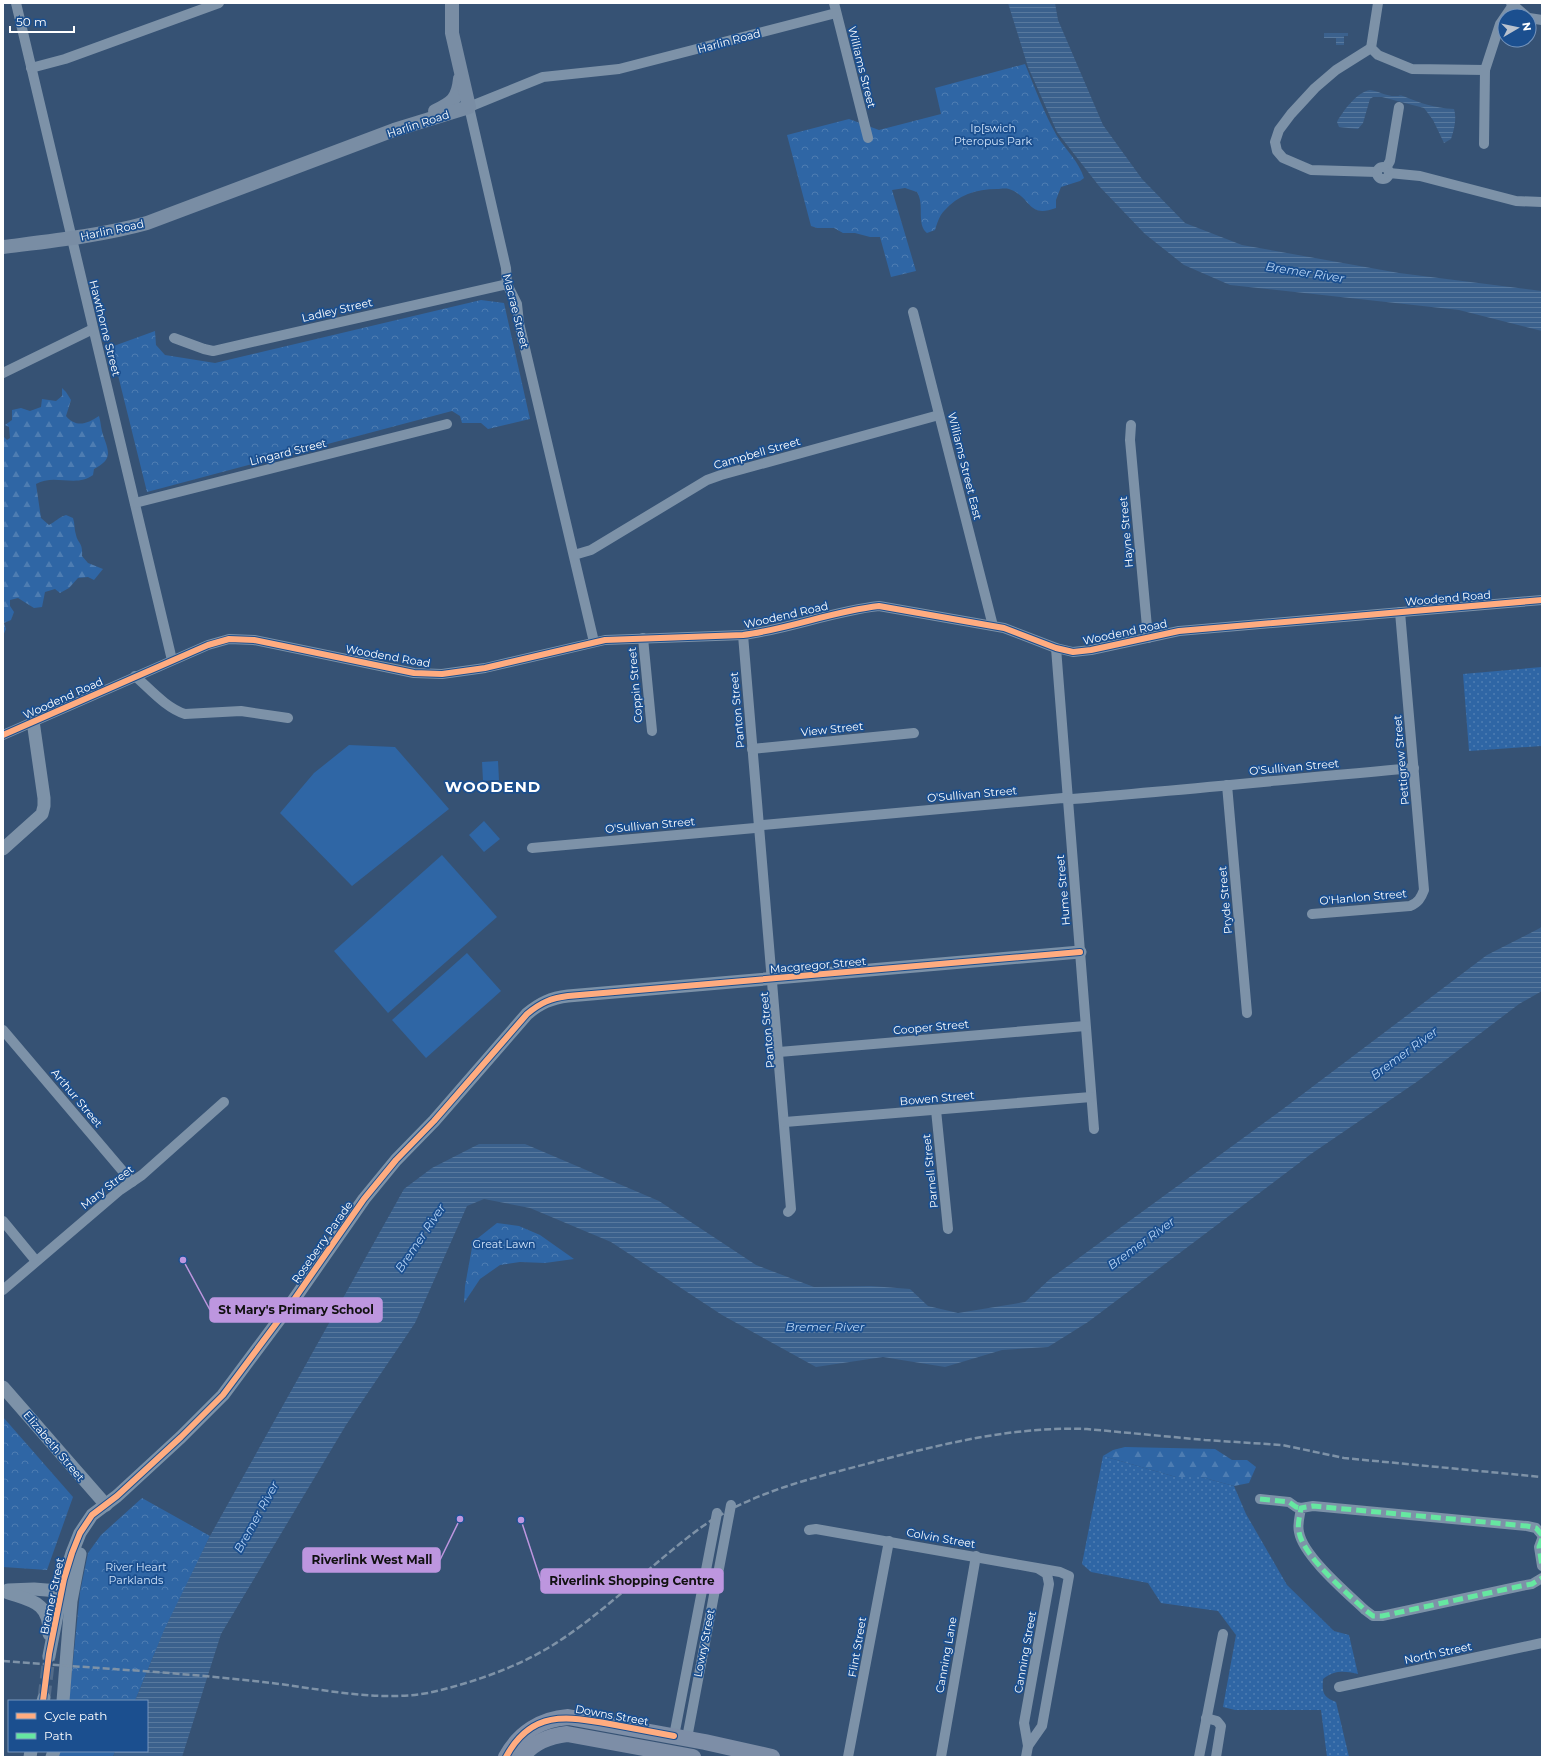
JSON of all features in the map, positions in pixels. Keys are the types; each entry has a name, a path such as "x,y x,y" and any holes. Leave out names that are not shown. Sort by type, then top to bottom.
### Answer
{"main road":[{"name":"Macrae Street","path":"452,3 452,32 469,107"},
{"path":"394,130 450,104 458,92 461,73"},
{"name":"Harlin Road","path":"3,248 124,229 147,223 394,130 469,107"},
{"name":"Downs Street","path":"534,1736 555,1719 573,1718 681,1737 772,1757"},
{"path":"506,1757 514,1745 534,1736 572,1734 680,1756"},
{"path":"522,1757 534,1736"},
{"name":"Lowry Street","path":"680,1756 681,1737"}],"street":[{"name":"Hawthorne Street","path":"16,3 172,660"},
{"path":"31,68 65,59 219,3"},
{"path":"1378,3 1371,48 1336,70 1315,88 1291,114 1279,130 1275,142 1277,151 1283,158 1312,170 1384,171 1420,176 1516,201 1542,202"},
{"path":"1484,144 1484,70 1500,24 1512,4"},
{"name":"Harlin Road","path":"469,107 543,77 619,69 835,8"},
{"name":"Williams Street","path":"835,8 868,138"},
{"path":"1371,48 1378,55 1412,69 1484,70"},
{"name":"Macrae Street","path":"469,107 506,268 507,284 516,304 519,323 594,642"},
{"path":"1384,171 1390,161 1399,107"},
{"name":"Ladley Street","path":"174,338 213,351 507,284"},
{"name":"Williams Street East","path":"913,312 993,626"},
{"path":"3,373 93,329"},
{"name":"Campbell Street","path":"574,555 591,550 707,480 721,474 939,415"},
{"name":"Lingard Street","path":"135,503 447,424"},
{"name":"Hayne Street","path":"1131,425 1130,440 1148,638"},
{"name":"Woodend Road","path":"3,735 218,641 244,639 414,673 442,674 485,668 605,640 743,635 763,632 859,608 879,606 1004,628 1056,648 1073,652 1091,650 1179,631 1542,600"},
{"name":"Pettigrew Street","path":"1400,612 1424,890 1416,904"},
{"name":"Panton Street","path":"743,635 785,1122 791,1209 788,1212"},
{"name":"Coppin Street","path":"643,638 652,731"},
{"name":"Hume Street","path":"1056,648 1094,1130"},
{"path":"135,676 170,706 185,714 241,711 288,718"},
{"path":"3,849 36,820 44,810 44,798 33,721"},
{"name":"View Street","path":"752,749 914,733"},
{"name":"O'Sullivan Street","path":"532,848 1067,798 1072,799 1414,768"},
{"name":"Pryde Street","path":"1227,785 1247,1013"},
{"name":"O'Hanlon Street","path":"1312,914 1403,907 1416,904"},
{"name":"Macgregor Street","path":"559,997 1080,952"},
{"name":"Roseberry Parade","path":"106,1505 181,1437 223,1395 364,1199 396,1160 434,1121 527,1014 543,1003 559,997"},
{"name":"Cooper Street","path":"779,1052 1085,1026"},
{"name":"Arthur Street","path":"3,1030 132,1182"},
{"name":"Bowen Street","path":"785,1122 1091,1097"},
{"name":"Mary Street","path":"3,1290 120,1190 142,1175 224,1102"},
{"name":"Parnell Street","path":"936,1110 948,1229"},
{"path":"3,1221 36,1261"},
{"name":"Elizabeth Street","path":"3,1387 106,1505"},
{"path":"1260,1499 1289,1502 1296,1507 1301,1508 1313,1506 1527,1526 1536,1528 1542,1536"},
{"name":"Bremer Street","path":"3,1591 36,1603 44,1609 50,1624 49,1655 83,1547 106,1505"},
{"name":"Lowry Street","path":"681,1737 731,1505"},
{"path":"1301,1508 1298,1528 1299,1535 1312,1558 1373,1616 1382,1616 1532,1584 1542,1578"},
{"name":"Lowry Street","path":"681,1737 717,1513"},
{"name":"Colvin Street","path":"809,1530 816,1529 976,1556 1060,1572 1069,1576"},
{"path":"1542,1539 1539,1546 1542,1566"},
{"name":"Flint Street","path":"848,1757 889,1541"},
{"name":"Canning Lane","path":"941,1757 976,1556"},
{"name":"Canning Street","path":"1026,1757 1028,1746 1024,1723 1049,1583 1047,1574 1037,1568"},
{"name":"Canning Street","path":"1028,1746 1042,1726 1069,1576"},
{"path":"3,1591 30,1596 67,1596"},
{"name":"Bremer Street","path":"63,1700 67,1596"},
{"path":"1199,1757 1223,1634"},
{"name":"North Street","path":"1339,1687 1542,1643"},
{"path":"1206,1718 1218,1721 1221,1726 1216,1757"}],"green space":[{"name":"Ip[swich Pteropus Park","path":"1025,64 1052,127 1079,167 1084,178 1080,181 1061,187 1056,200 1056,208 1047,211 1034,209 1022,197 1009,189 982,190 961,197 949,205 938,220 935,230 927,233 922,225 920,203 917,192 905,188 892,190 916,271 891,277 880,237 870,237 855,233 843,233 834,228 817,228 811,226 787,135 849,119 879,130 941,114 935,88"},
{"path":"481,300 504,303 530,419 488,429 481,423 462,423 460,416 452,411 147,492 111,347 155,331 156,345 165,355 215,363"},
{"path":"62,388 71,400 66,416 70,420 82,424 99,416 108,455 104,462 94,469 93,475 86,479 72,481 50,480 36,484 41,518 49,525 66,515 73,518 76,535 82,548 82,556 88,563 103,569 94,580 88,577 78,578 69,588 60,593 55,589 45,592 42,607 34,608 18,598 10,600 10,606 14,612 11,620 4,623 6,629 3,636 3,436 7,440 10,438 9,427 5,425 12,420 12,410 21,408 30,411 41,407 42,399 56,401 62,396"},
{"path":"1542,667 1542,746 1469,751 1463,674"},
{"path":"349,745 395,747 449,809 352,886 280,813 314,773"},
{"path":"498,761 499,780 483,781 482,762"},
{"path":"484,821 500,839 484,852 469,835"},
{"path":"442,855 497,917 388,1013 334,951"},
{"path":"467,953 501,991 426,1058 392,1020"},
{"name":"Great Lawn","path":"497,1223 519,1226 540,1235 574,1259 545,1263 520,1262 500,1265 480,1279 464,1303 465,1286 473,1242"},
{"path":"3,1417 73,1497 47,1570 3,1567"},
{"path":"1125,1447 1215,1449 1232,1460 1247,1460 1256,1467 1249,1483 1234,1486 1201,1477 1176,1477 1103,1456 1113,1450"},
{"path":"1103,1456 1176,1477 1201,1477 1234,1486 1246,1514 1287,1585 1334,1631 1349,1635 1358,1674 1344,1672 1327,1676 1323,1679 1323,1691 1328,1698 1336,1702 1349,1757 1327,1757 1321,1710 1235,1710 1223,1707 1236,1635 1218,1611 1161,1603 1148,1583 1091,1572 1082,1564"},
{"name":"River Heart Parklands","path":"142,1498 210,1536 154,1655 135,1700 69,1700 80,1592 88,1553 101,1535"},
{"path":"59,1752 115,1752 113,1757 57,1757"}],"water":[{"name":"Bremer River","path":"1008,3 1055,3 1058,20 1103,125 1142,179 1185,223 1242,245 1399,273 1542,291 1542,331 1459,310 1230,285 1184,265 1145,234 1099,186 1057,132 1028,67"},
{"path":"1324,33 1348,33 1348,36 1344,36 1344,45 1336,45 1336,38 1324,38"},
{"path":"1370,90 1390,96 1403,96 1434,106 1454,109 1455,121 1451,139 1444,143 1433,120 1424,108 1382,97 1373,97 1370,99 1363,123 1358,129 1339,127 1337,122 1355,98 1365,91"},
{"name":"Bremer River","path":"1542,927 1542,991 1519,1004 1418,1081 1311,1154 1088,1322 1048,1347 1002,1350 945,1367 883,1357 816,1367 722,1315 611,1242 530,1208 484,1199 467,1206 415,1323 346,1425 221,1634 182,1757 113,1757 115,1752 148,1752 148,1700 135,1700 164,1630 210,1536 404,1189 432,1168 479,1144 525,1144 659,1201 756,1265 814,1287 871,1286 910,1289 928,1306 958,1313 1025,1302 1050,1279 1279,1112 1487,955"}],"tunnel":[{"path":"44,1698 49,1656"}],"railway":[{"path":"3,1661 198,1675 375,1696 398,1696 441,1690 499,1672 540,1653 553,1645 573,1632 611,1602 684,1540 722,1514 742,1504 784,1487 827,1474 924,1449 1005,1433 1032,1430 1087,1429 1205,1440 1282,1445 1344,1458 1542,1477"}],"marked path":[{"path":"1260,1499 1289,1502 1296,1507 1301,1508"},
{"path":"1542,1535 1536,1528 1527,1526 1313,1506 1301,1508 1298,1526 1302,1542 1317,1563 1337,1584 1373,1616 1382,1616 1532,1584 1542,1578"},
{"path":"1542,1539 1539,1547 1542,1566"}],"cycle path":[{"path":"3,735 208,645 229,639 254,640 414,673 442,674 485,668 605,640 743,635 777,629 862,608 879,606 1004,628 1056,648 1073,652 1091,650 1179,631 1542,600"},
{"path":"43,1700 49,1654 64,1579 80,1533 92,1515 117,1496 181,1437 223,1395 293,1301 364,1199 396,1160 434,1121 532,1010 541,1004 556,998 568,996 1080,952"},
{"path":"506,1757 516,1742 527,1731 538,1724 551,1720 579,1719 674,1736"}],"place":[{"name":"St Mary's Primary School","path":"183,1260"},
{"name":"Riverlink West Mall","path":"460,1519"},
{"name":"Riverlink Shopping Centre","path":"521,1520"}],"district":[{"name":"WOODEND","path":"493,786"}]}
